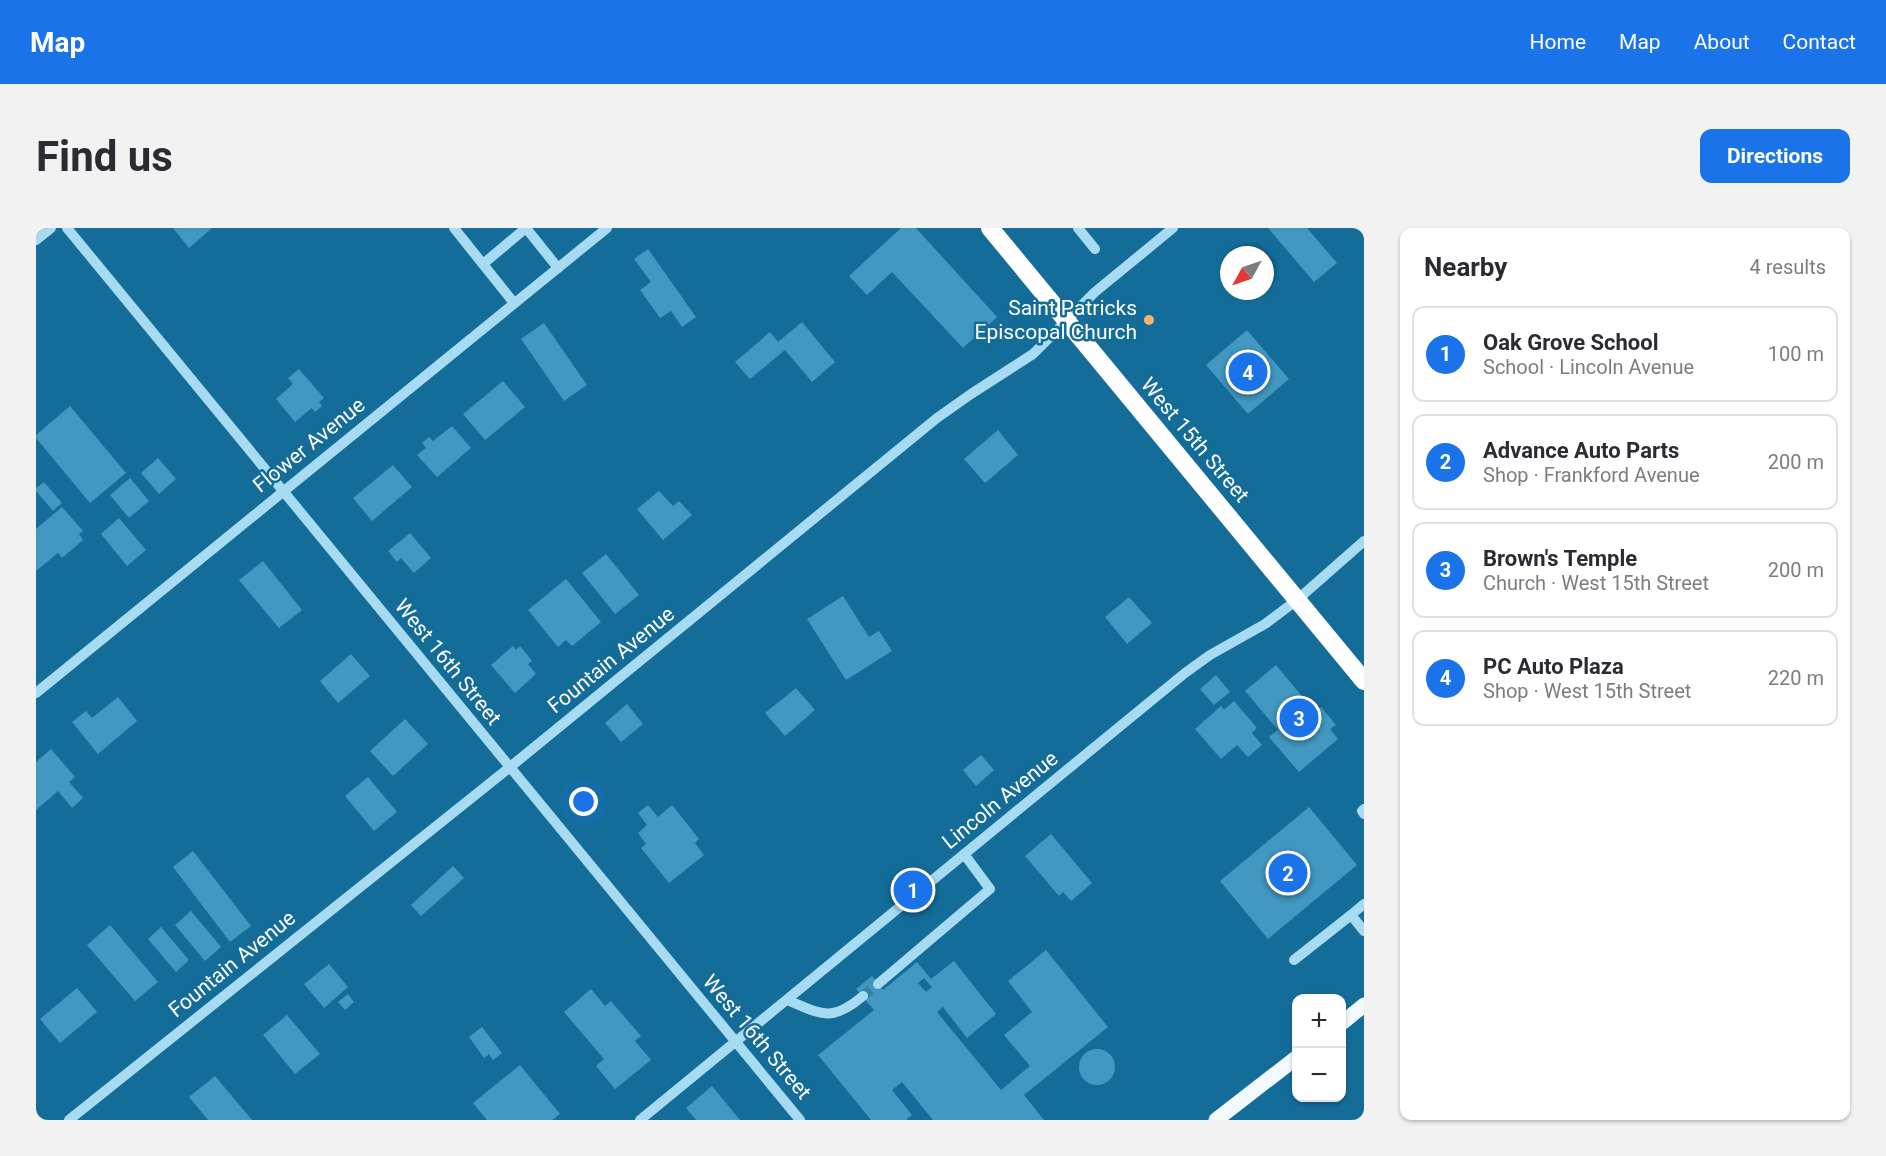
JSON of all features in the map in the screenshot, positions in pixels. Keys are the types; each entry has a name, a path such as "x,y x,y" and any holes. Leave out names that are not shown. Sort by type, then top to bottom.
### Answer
{"highway":[{"name":"West 15th Street","path":"990,228 1364,681"}],"main road":[{"path":"1346,1019 1364,1005"},
{"path":"1216,1120 1292,1061"}],"street":[{"path":"36,240 51,228"},
{"name":"West 16th Street","path":"67,228 800,1120"},
{"path":"454,228 514,303"},
{"path":"483,264 526,228 558,268"},
{"name":"Flower Avenue","path":"36,693 607,228"},
{"path":"1078,228 1095,249"},
{"name":"Fountain Avenue","path":"69,1120 509,768 937,418 1033,354 1095,292 1173,228"},
{"name":"Lincoln Avenue","path":"640,1120 1185,673 1210,655 1257,629 1297,600 1364,541"},
{"path":"1364,809 1362,811 1364,814"},
{"path":"878,984 990,889 964,854"},
{"path":"1294,960 1364,904"},
{"path":"1351,915 1364,931"},
{"path":"787,1000 822,1014 837,1014 863,996"}],"building":[{"path":"173,228 212,228 189,248"},
{"path":"901,228 916,228 997,317 963,348 892,272 867,295 849,276"},
{"path":"1268,228 1307,228 1337,263 1314,282"},
{"path":"648,249 696,317 682,327 671,311 660,318 640,290 651,282 634,259"},
{"path":"802,322 835,362 812,382 785,350 750,379 735,362 770,332 778,342"},
{"path":"544,323 587,385 564,401 521,339"},
{"path":"1247,330 1289,379 1248,414 1206,365"},
{"path":"299,369 324,398 319,402 322,406 315,412 312,408 295,422 276,399 293,384 288,378"},
{"path":"503,381 525,407 485,440 463,414"},
{"path":"70,406 126,473 90,503 36,438 36,435"},
{"path":"452,426 471,448 437,477 417,455 426,448 422,443 429,437 433,441"},
{"path":"998,430 1018,455 985,483 964,459"},
{"path":"158,458 176,479 159,494 141,473"},
{"path":"393,465 412,487 372,521 353,498"},
{"path":"130,478 149,501 129,518 110,495"},
{"path":"44,482 62,503 53,511 36,491 36,488"},
{"path":"659,491 673,506 679,501 692,515 663,540 637,509"},
{"path":"62,507 83,531 79,534 83,540 62,558 58,553 36,571 36,529"},
{"path":"119,518 146,550 127,566 101,534"},
{"path":"410,533 431,558 414,573 401,558 397,562 388,551"},
{"path":"606,554 639,595 615,614 582,573"},
{"path":"263,561 302,610 279,628 239,580"},
{"path":"566,579 601,622 572,646 566,640 558,647 528,610"},
{"path":"843,596 869,637 879,631 892,651 846,680 807,619"},
{"path":"1129,597 1152,623 1127,644 1105,617"},
{"path":"513,646 516,650 520,646 532,661 528,664 536,674 515,693 491,665"},
{"path":"351,654 370,676 338,703 320,681"},
{"path":"1276,665 1315,712 1321,707 1336,725 1330,729 1338,739 1299,772 1269,737 1278,730 1245,691"},
{"path":"1216,675 1230,692 1214,705 1200,689"},
{"path":"796,688 815,710 785,736 765,713"},
{"path":"118,697 137,721 98,754 72,722 86,711 92,718"},
{"path":"1234,701 1257,728 1252,733 1262,745 1248,757 1237,745 1221,759 1195,729 1221,706 1224,710"},
{"path":"627,704 643,724 621,742 605,723"},
{"path":"405,719 428,744 393,776 370,751"},
{"path":"51,749 75,777 69,782 83,798 72,808 58,791 36,810 36,762"},
{"path":"981,755 994,770 976,786 963,770"},
{"path":"368,777 397,812 374,831 345,796"},
{"path":"648,805 658,817 672,805 699,839 695,843 704,855 669,883 641,848 646,844 638,833 647,825 638,813"},
{"path":"1309,807 1357,865 1268,939 1220,881"},
{"path":"1051,834 1092,883 1071,901 1063,892 1059,896 1025,856"},
{"path":"193,851 251,926 230,942 173,867"},
{"path":"453,866 464,878 421,916 411,905"},
{"path":"191,911 221,947 205,961 175,925"},
{"path":"110,925 158,982 135,1001 87,945"},
{"path":"161,927 189,960 176,972 148,939"},
{"path":"1046,950 1108,1027 1024,1095 1044,1120 933,1120 902,1082 892,1090 912,1115 906,1120 871,1120 818,1055 874,1010 856,989 872,976 883,990 917,962 931,979 954,961 996,1014 967,1038 943,1007 937,1012 1001,1090 1030,1066 1004,1035 1032,1012 1008,981","holes":["924,978 932,987 926,992 918,983"]},
{"path":"329,964 348,987 324,1008 304,984"},
{"path":"77,988 97,1012 60,1043 40,1019"},
{"path":"591,989 605,1006 611,1001 641,1036 635,1041 651,1060 615,1089 596,1066 604,1059 564,1012"},
{"path":"348,994 354,1002 345,1010 338,1002"},
{"path":"287,1015 320,1054 295,1074 263,1035"},
{"path":"482,1027 502,1053 493,1060 489,1054 484,1058 469,1037"},
{"path":"1097,1049 1110,1054 1115,1067 1110,1080 1097,1085 1084,1080 1079,1067 1084,1054"},
{"path":"520,1065 560,1114 552,1120 487,1120 473,1103"},
{"path":"215,1076 252,1120 208,1120 189,1097"},
{"path":"712,1086 740,1120 696,1120 686,1108"}],"tunnel":[{"path":"863,996 878,984"}],"place":[{"name":"Saint Patricks Episcopal Church","path":"1149,320"},
{"name":"PC Auto Plaza","path":"1248,372"},
{"name":"Brown's Temple","path":"1299,718"},
{"name":"Advance Auto Parts","path":"1288,873"},
{"name":"Oak Grove School","path":"913,890"}]}
